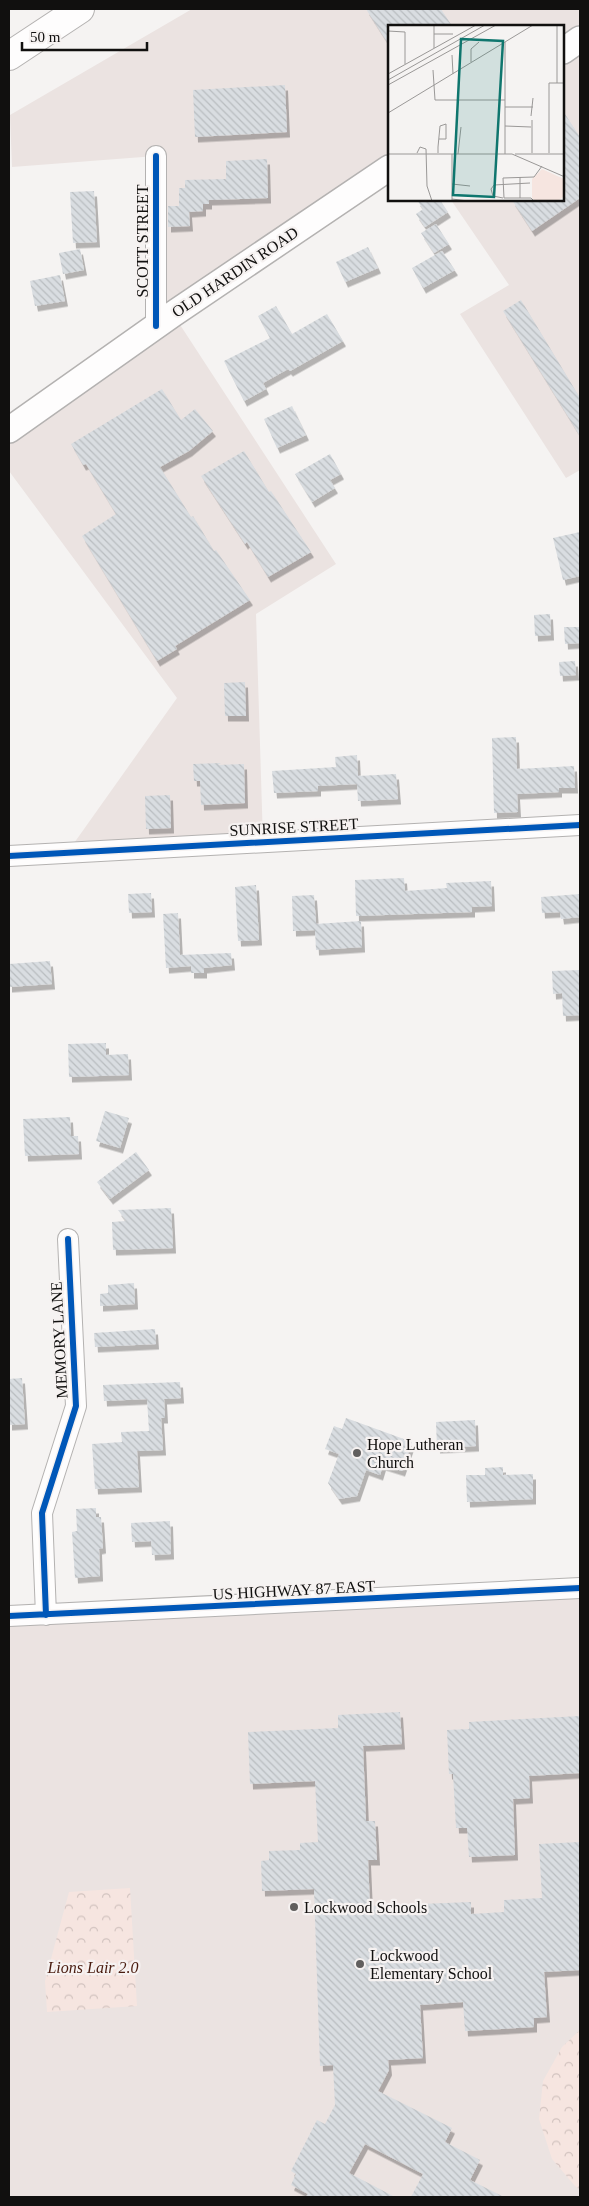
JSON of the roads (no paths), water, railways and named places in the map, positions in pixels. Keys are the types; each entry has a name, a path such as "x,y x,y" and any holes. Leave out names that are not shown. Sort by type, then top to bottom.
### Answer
{"highway":[{"path":"9,56 80,9"}],"main road":[{"path":"564,50 580,39"},
{"name":"OLD HARDIN ROAD","path":"9,430 156,326 388,169"}],"street":[{"name":"SCOTT STREET","path":"156,156 156,326"},
{"name":"SUNRISE STREET","path":"9,856 580,825"},
{"name":"MEMORY LANE","path":"46,1615 42,1513 76,1406 68,1238"},
{"name":"US HIGHWAY 87 EAST","path":"9,1616 580,1588"}],"place":[{"name":"Hope Lutheran Church","path":"357,1453"},
{"name":"Lockwood Schools","path":"294,1907"},
{"name":"Lockwood Elementary School","path":"360,1964"}],"park label":[{"name":"Lions Lair 2.0","path":"93,1967"}]}
